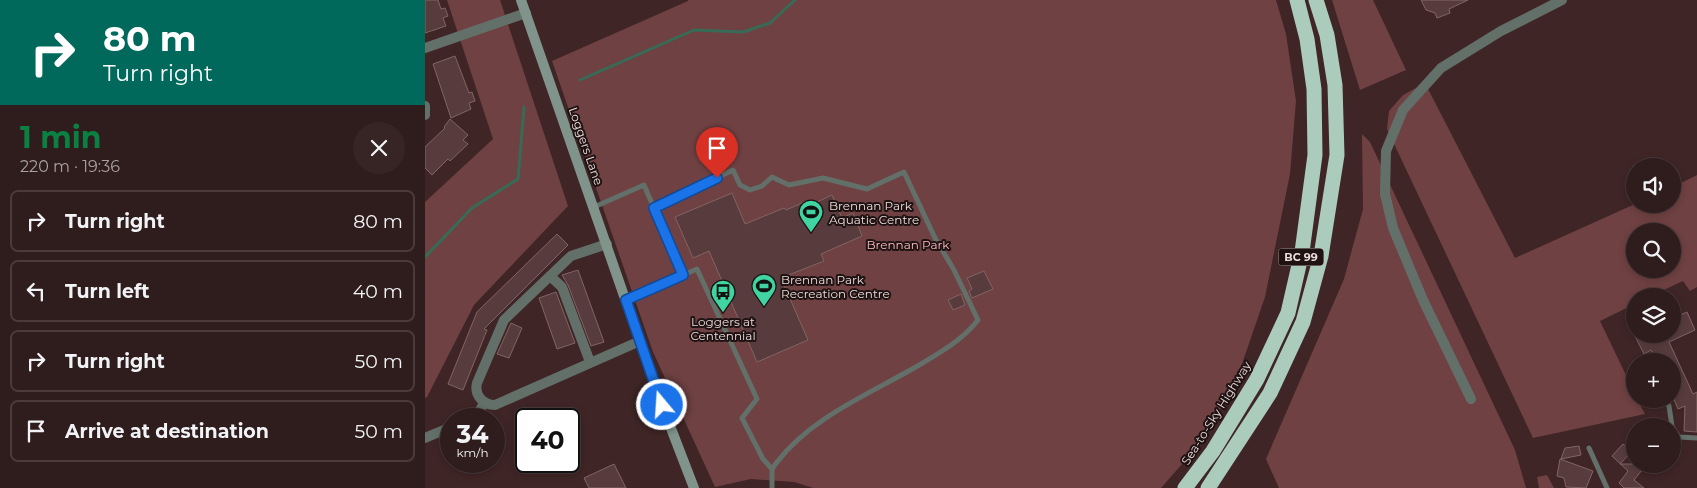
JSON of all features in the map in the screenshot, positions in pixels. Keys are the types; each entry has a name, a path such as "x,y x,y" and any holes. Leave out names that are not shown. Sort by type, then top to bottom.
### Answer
{"highway":[{"name":"Sea-to-Sky Highway","path":"1185,488 1213,451 1257,380 1288,313 1303,252 1315,155 1314,89 1307,39 1297,0"},
{"path":"1208,488 1270,393 1303,322 1321,256 1337,155 1333,77 1327,35 1316,0"}],"street":[{"name":"Loggers Lane","path":"521,0 693,488"},
{"path":"1471,399 1423,300 1393,228 1385,194 1387,151 1403,110 1441,68 1501,31 1562,0"},
{"path":"425,48 526,13"},
{"path":"425,106 425,115"},
{"path":"607,244 571,256 501,324 476,388 477,394 484,403 495,405 640,341"},
{"path":"550,276 562,287 590,362"},
{"path":"481,408 484,403"},
{"path":"425,438 440,432"}],"lane":[{"path":"654,208 733,170 740,185 750,190 762,186 772,177 789,185 823,178 867,189 904,172 935,238 954,270 978,320 971,329 933,357 818,423 782,455 772,469 773,488"},
{"path":"593,206 644,185 683,275"},
{"path":"626,300 697,269 757,399 742,418 763,459 772,469"},
{"path":"1681,436 1697,438"},
{"path":"1589,448 1607,488"}],"green space":[{"path":"447,0 500,0 568,206 474,305 425,398 425,202 493,139"},
{"name":"Brennan Park","path":"688,0 1276,0 1286,34 1296,101 1290,174 1265,297 1233,390 1190,455 1161,488 813,488 794,482 751,479 715,487 653,352 552,61"},
{"path":"1332,0 1373,0 1406,70 1360,90"},
{"path":"1425,83 1515,258 1626,208 1626,213 1681,213 1681,183 1697,175 1697,287 1690,291 1683,281 1668,288 1626,288 1626,308 1600,321 1626,375 1626,408 1642,408 1645,414 1533,438 1387,129 1389,111 1403,95"},
{"path":"1362,134 1370,142 1515,450 1526,488 1279,488 1266,459 1344,279 1363,209"},
{"path":"1547,475 1554,488 1539,488 1537,477"}],"building":[{"path":"425,0 438,0 441,9 445,8 448,16 443,18 446,26 425,33"},
{"path":"1421,0 1468,0 1449,9 1450,13 1437,18 1435,13 1426,10"},
{"path":"455,56 469,93 472,92 475,101 469,103 471,109 451,118 433,64"},
{"path":"450,119 468,135 463,140 468,144 450,161 448,159 432,175 425,168 425,147 445,128"},
{"name":"Brennan Park Recreation Centre","path":"732,193 745,224 809,200 811,205 832,195 842,218 853,213 862,236 821,254 824,261 781,278 808,340 757,362 709,251 693,258 675,217"},
{"path":"557,234 568,245 484,329 487,330 463,390 448,384 477,312"},
{"path":"578,270 604,342 591,346 568,285 562,275"},
{"path":"984,271 993,289 972,298 969,291 972,289 967,278"},
{"path":"556,292 575,343 557,349 539,298"},
{"path":"961,294 965,305 953,310 948,300"},
{"path":"1687,312 1695,330 1681,336 1681,315"},
{"path":"511,323 522,328 509,358 497,354"},
{"path":"1638,343 1669,343 1674,353 1652,353 1651,350 1644,353"},
{"path":"1681,368 1693,394 1697,392 1697,432 1684,431 1685,406 1681,408"},
{"path":"1623,444 1626,446 1626,458 1620,464 1612,456"},
{"path":"1579,446 1581,455 1561,459 1565,448"},
{"path":"1560,459 1593,471 1586,488 1566,487 1564,478 1557,476"},
{"path":"614,464 626,488 589,488 584,478"},
{"path":"1626,473 1640,473 1634,480 1644,488 1624,488 1619,483"}],"waterway":[{"path":"580,80 694,30 743,32 770,23 795,0"},
{"path":"425,257 472,208 518,179 524,107"}],"place":[{"name":"Brennan Park Aquatic Centre","path":"811,233"},
{"name":"Brennan Park Recreation Centre","path":"764,307"},
{"name":"Loggers at Centennial","path":"723,313"}],"route":[{"path":"662,405 626,300 683,275 654,208 717,178"}]}
